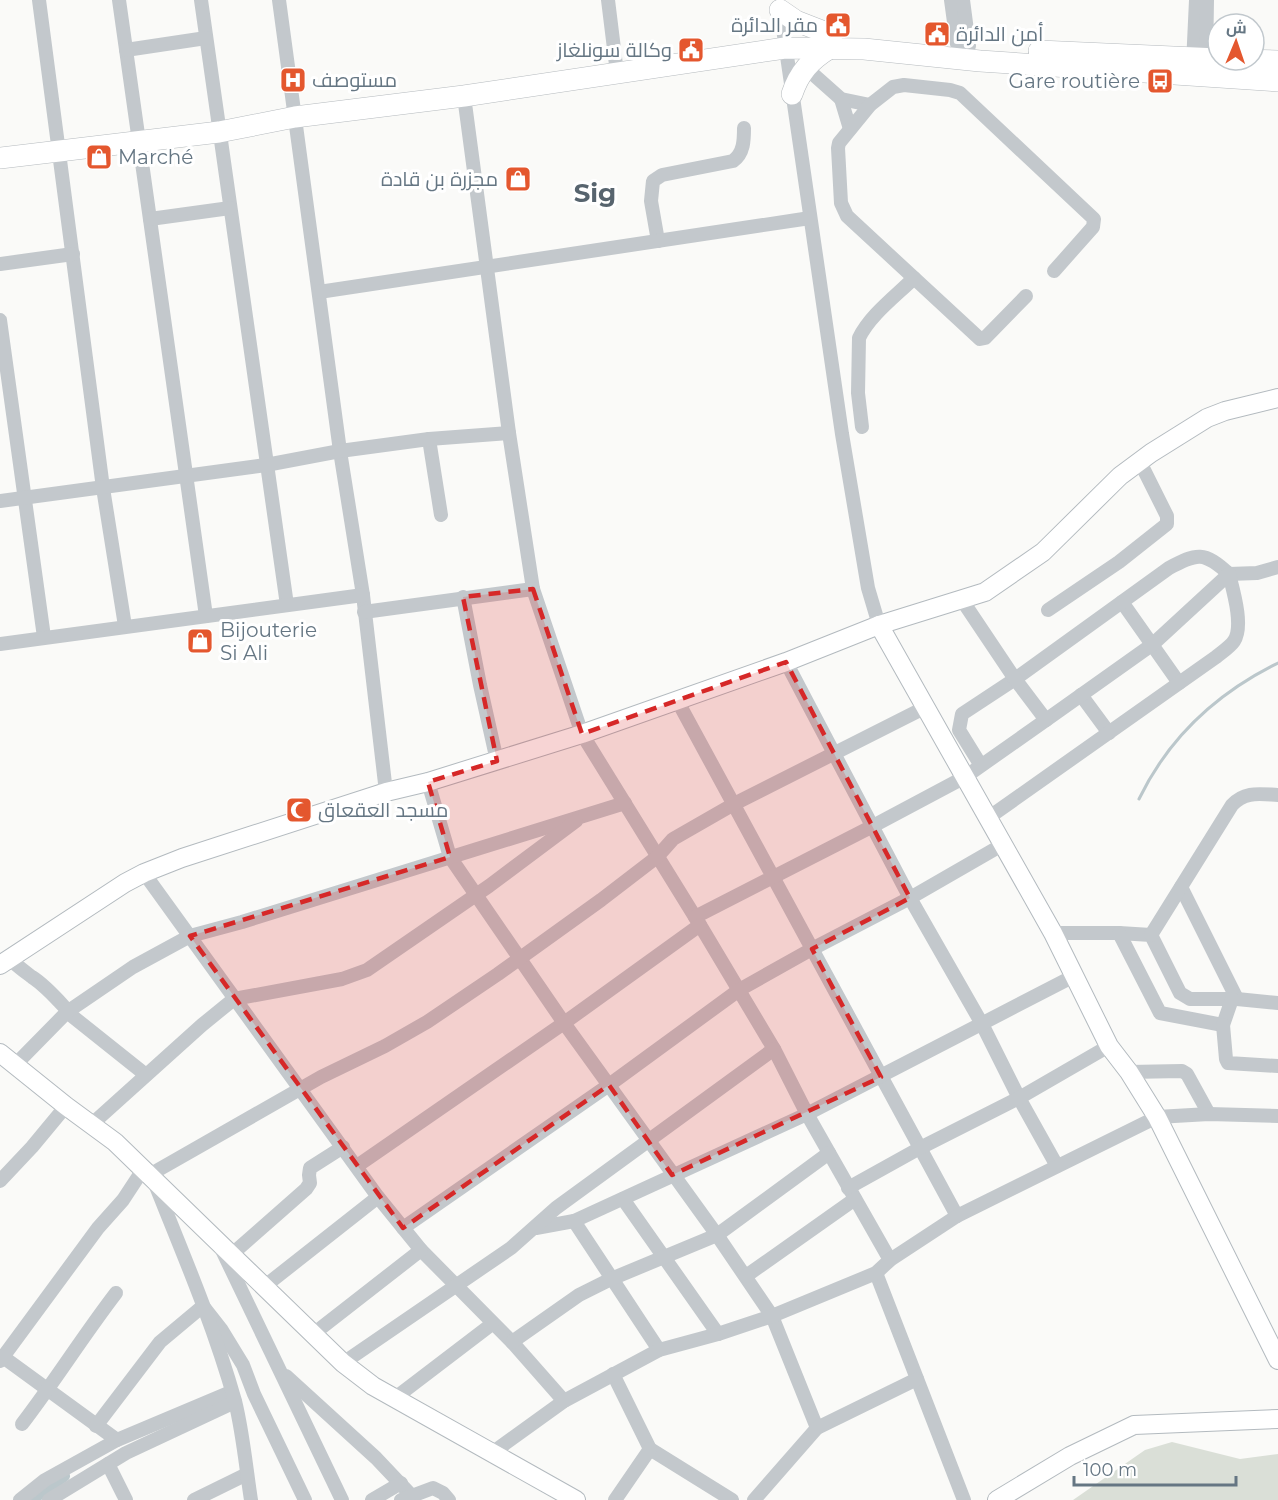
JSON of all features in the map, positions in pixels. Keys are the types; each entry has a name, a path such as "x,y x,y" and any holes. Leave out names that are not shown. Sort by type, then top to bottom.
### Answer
{"main road":[{"path":"780,5 796,21 831,41 875,50 989,62 1203,66"},
{"path":"0,158 219,132 295,117 464,96 831,41 886,37 1203,66 1278,81"},
{"path":"792,94 805,68 831,41"}],"street":[{"path":"39,0 103,488 125,626"},
{"path":"119,0 206,616"},
{"path":"201,0 287,604"},
{"path":"279,0 340,451 363,595 386,792"},
{"path":"608,0 617,73"},
{"path":"951,0 963,45"},
{"path":"963,0 963,45"},
{"path":"1196,0 1203,66"},
{"path":"1203,66 1207,0"},
{"path":"780,5 810,218 863,560 868,588 879,625 1053,933 1109,1046 1129,1072 1157,1117 1278,1360"},
{"path":"126,50 206,38"},
{"path":"805,68 841,99 870,105"},
{"path":"1026,296 981,340 847,216 842,206 838,148 870,105 897,86 950,90 960,93 1094,219 1093,227 1054,271"},
{"path":"464,96 509,433 533,589 582,734 774,1049 807,1114 890,1260"},
{"path":"841,99 850,129"},
{"path":"658,241 651,201 653,181 662,175 733,161 741,152 744,128"},
{"path":"150,219 230,208"},
{"path":"319,292 810,218"},
{"path":"0,264 73,254"},
{"path":"862,427 858,393 859,338 872,320 914,278"},
{"path":"0,320 44,637"},
{"path":"146,1074 67,1011 32,977 5,962 125,883 182,858 386,792 428,782 582,734 786,662 879,625 984,592 1043,552 1106,489 1140,462 1207,418 1225,411 1278,398"},
{"path":"0,501 266,465 340,451 429,439 509,433"},
{"path":"429,439 441,515"},
{"path":"1047,610 1119,562 1167,524 1167,516 1140,462"},
{"path":"980,764 959,730 962,714 1015,679 1168,568 1191,556 1213,559 1230,574 1238,630 1233,643 988,818"},
{"path":"357,1166 564,1023 697,921 773,877 964,777 1153,644 1230,574 1257,573 1278,567"},
{"path":"364,612 533,589"},
{"path":"0,644 363,595"},
{"path":"463,597 497,761"},
{"path":"962,600 1015,679 1046,720"},
{"path":"1122,602 1179,683"},
{"path":"786,662 910,898 982,1024 1019,1098 1057,1166"},
{"path":"1081,695 1109,733"},
{"path":"677,700 957,1216"},
{"path":"117,1440 2,1359 98,1228 147,1171 427,1022 601,900 657,857 673,839 734,804 926,707"},
{"path":"428,782 450,857 564,1023 717,1235 772,1316 817,1428"},
{"path":"1151,935 1238,798 1252,793 1278,795"},
{"path":"15,1065 67,1011 133,968 190,936 242,922 625,803"},
{"path":"92,1124 146,1074 234,999 359,974 400,949 587,814"},
{"path":"403,1228 609,1085 739,990 910,898 1002,845"},
{"path":"144,873 378,1197 421,1250 512,1342 564,1401"},
{"path":"1181,887 1235,999"},
{"path":"1053,933 1151,935"},
{"path":"1119,933 1160,1013 1223,1025"},
{"path":"1151,935 1184,997 1278,1003"},
{"path":"536,1228 574,1221 807,1114 1074,976"},
{"path":"1235,999 1223,1025 1228,1063 1278,1066"},
{"path":"746,1276 851,1194 920,1148 1019,1098 1109,1046"},
{"path":"343,1363 511,1248 556,1208 774,1049"},
{"path":"0,1053 115,1142 343,1363 373,1386 576,1500"},
{"path":"1129,1072 1182,1071 1187,1074 1209,1114"},
{"path":"0,1181 66,1106"},
{"path":"492,1453 564,1401 659,1350 772,1316 876,1273 890,1260 957,1216 1157,1117 1209,1114 1278,1116"},
{"path":"225,1249 306,1189 310,1183 310,1168 343,1147"},
{"path":"512,1342 579,1295 611,1279 717,1235 829,1153"},
{"path":"147,1171 203,1306 233,1397 251,1500"},
{"path":"265,1286 378,1197"},
{"path":"623,1199 718,1334"},
{"path":"574,1221 659,1350"},
{"path":"225,1249 342,1500"},
{"path":"312,1335 421,1250"},
{"path":"876,1273 964,1500"},
{"path":"22,1424 116,1293"},
{"path":"96,1426 160,1342 203,1306"},
{"path":"203,1306 221,1329 243,1365 254,1394 305,1500"},
{"path":"395,1398 492,1324"},
{"path":"282,1373 327,1412 401,1483 406,1498 435,1488 449,1500"},
{"path":"613,1374 650,1449 732,1500"},
{"path":"754,1500 817,1428 916,1379"},
{"path":"20,1500 45,1480 117,1440 233,1397"},
{"path":"49,1500 126,1453 233,1397"},
{"path":"997,1500 1071,1456 1134,1425 1278,1419"},
{"path":"615,1500 650,1449"},
{"path":"108,1464 126,1500"},
{"path":"194,1500 247,1474"},
{"path":"372,1500 401,1483"}],"highlighted area":[{"path":"533,589 582,734 786,662 910,898 812,949 881,1077 672,1175 609,1085 403,1228 190,936 450,857 428,782 497,761 463,597"}],"shaded area":[{"path":"1172,1442 1240,1459 1278,1454 1278,1500 1073,1500 1145,1450"}],"waterway":[{"path":"1139,799 1165,756 1197,719 1235,688 1278,663"},
{"path":"31,1500 64,1476"}],"place":[{"name":"مقر الدائرة","path":"838,25"},
{"name":"أمن الدائرة","path":"937,34"},
{"name":"وكالة سونلغاز","path":"691,50"},
{"name":"مستوصف","path":"293,80"},
{"name":"Gare routière","path":"1160,81"},
{"name":"Marché","path":"99,157"},
{"name":"مجزرة بن قادة","path":"518,179"},
{"name":"Bijouterie Si Ali","path":"200,641"},
{"name":"مسجد العقعاق","path":"299,810"}],"district":[{"name":"Sig","path":"595,193"}]}
